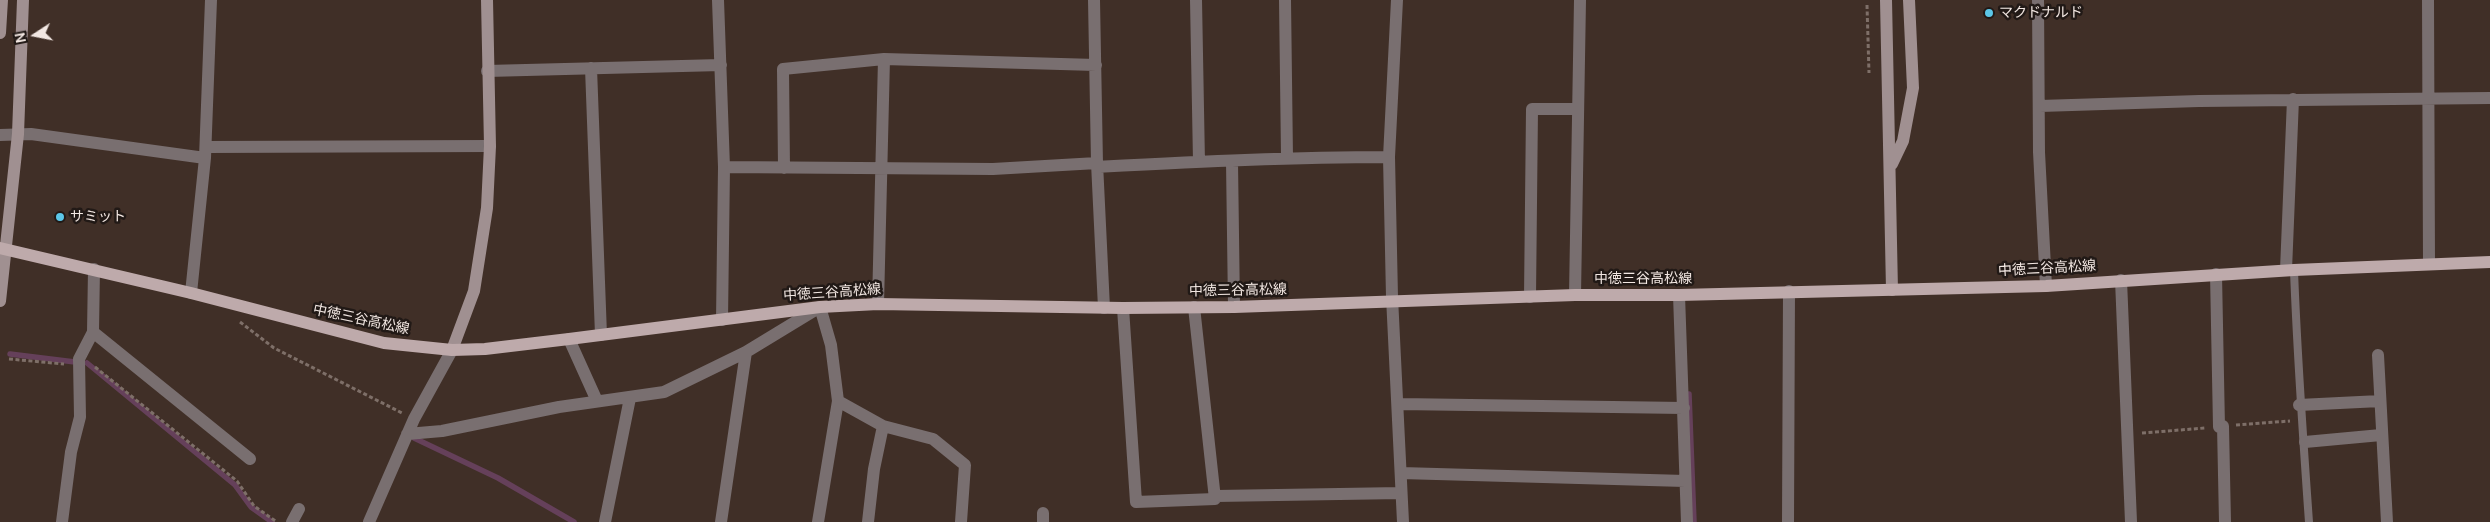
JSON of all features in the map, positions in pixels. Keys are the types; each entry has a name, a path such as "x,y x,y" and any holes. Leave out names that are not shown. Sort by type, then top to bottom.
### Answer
{"main road":[{"name":"中徳三谷高松線","path":"3,248 191,293 384,343 452,350 485,349 820,307 878,304 1104,308 1234,307 1575,295 1679,295 2046,286 2290,270 2490,262"}],"street":[{"path":"0,32 2,0"},
{"path":"0,300 3,248 18,134 23,0"},
{"path":"191,293 206,153 211,0"},
{"path":"369,522 414,419 452,350 474,291 487,208 490,146 487,0"},
{"path":"718,0 724,168 722,320"},
{"path":"1094,0 1097,165 1104,308"},
{"path":"1196,0 1199,162"},
{"path":"1285,0 1287,157"},
{"path":"1397,0 1389,157 1392,302 1399,404 1403,522"},
{"path":"1575,295 1580,0"},
{"path":"1886,0 1891,166 1892,290"},
{"path":"1891,166 1903,141 1914,88 1910,0"},
{"path":"2038,0 2039,152 2046,286"},
{"path":"2428,0 2429,264"},
{"path":"784,168 782,68 884,59 1096,65"},
{"path":"878,304 884,59"},
{"path":"487,71 721,65"},
{"path":"591,68 601,335"},
{"path":"2040,106 2293,100 2490,98"},
{"path":"2290,270 2293,100"},
{"path":"1530,297 1532,108 1577,109"},
{"path":"0,134 18,134 206,153 490,146"},
{"path":"724,168 993,169 1232,162 1287,157 1389,157"},
{"path":"1232,162 1234,307"},
{"path":"62,522 71,452 80,417 80,362 93,332 94,269"},
{"path":"2216,274 2225,522"},
{"path":"2122,280 2131,522"},
{"path":"1788,522 1789,292"},
{"path":"1679,295 1687,522"},
{"path":"407,434 442,431 597,401 664,392 746,352 820,307 831,345 838,400 818,522"},
{"path":"1194,307 1216,496"},
{"path":"1123,308 1136,502 1215,499 1216,496 1401,493"},
{"path":"93,332 250,459"},
{"path":"569,339 597,401"},
{"path":"721,522 746,352"},
{"path":"2378,356 2387,522"},
{"path":"605,522 630,398"},
{"path":"838,400 883,426 933,439 964,465 961,522"},
{"path":"2299,404 2380,401"},
{"path":"1399,404 1684,408"},
{"path":"868,522 874,469 883,426"},
{"path":"2305,442 2381,435"},
{"path":"1401,473 1685,481"},
{"path":"292,522 299,509"}],"lane":[{"path":"2290,270 2299,404 2305,442 2309,522"}],"path":[{"path":"1867,5 1868,73"},
{"path":"237,320 274,348 414,419"},
{"path":"8,359 87,361 237,481 254,506 277,522"}],"waterway":[{"path":"10,354 75,362"},
{"path":"87,363 235,485 251,507 272,522"},
{"path":"1689,394 1694,522"},
{"path":"414,438 498,478 574,522"}],"place":[{"name":"マクドナルド","path":"1989,13"},
{"name":"サミット","path":"60,217"}]}
